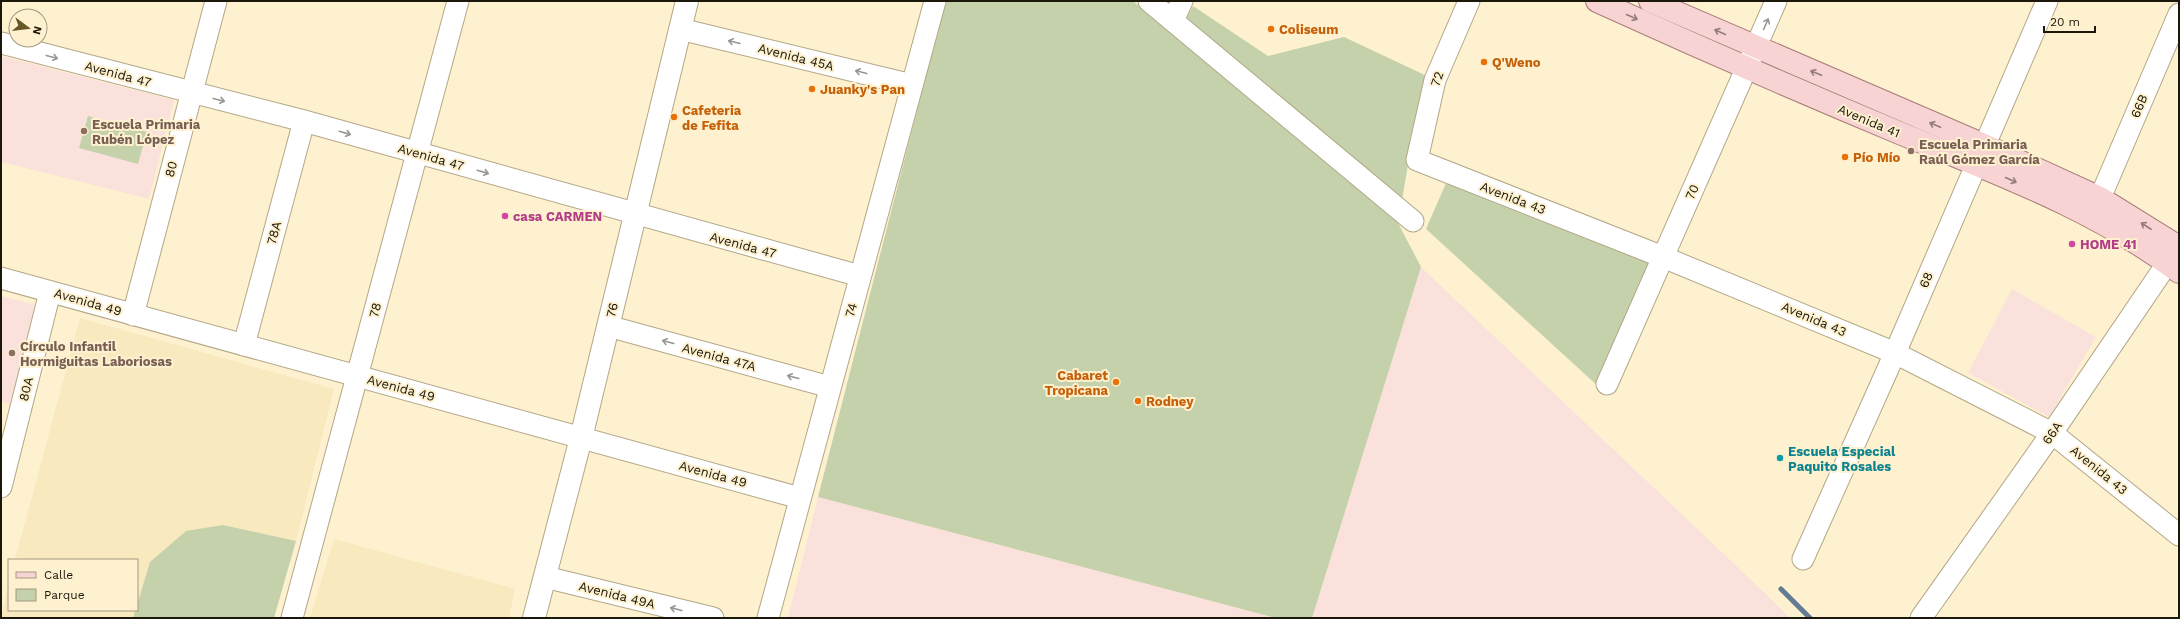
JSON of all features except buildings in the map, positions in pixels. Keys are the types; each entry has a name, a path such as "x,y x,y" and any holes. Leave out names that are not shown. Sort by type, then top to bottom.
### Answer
{"main road":[{"name":"Avenida 41","path":"1597,1 1746,69 2100,198 2177,255"},
{"name":"Avenida 41","path":"1650,1 1756,48 1979,155 2050,198 2126,236 2177,255"}],"street":[{"name":"80","path":"133,314 216,1"},
{"name":"78","path":"292,618 458,1"},
{"name":"76","path":"534,618 581,438 687,1"},
{"name":"74","path":"768,618 935,1"},
{"path":"1149,1 1413,221"},
{"path":"1173,21 1182,1"},
{"name":"72","path":"1417,160 1435,80 1469,1"},
{"name":"70","path":"1607,384 1776,1"},
{"name":"68","path":"1803,559 1895,353 1979,155 2047,1"},
{"name":"66B","path":"2100,198 2179,14"},
{"name":"Avenida 45A","path":"680,29 912,85"},
{"name":"Avenida 47","path":"1,43 304,121 634,215 860,276"},
{"name":"78A","path":"244,345 304,121"},
{"name":"Avenida 43","path":"1417,160 1663,257 1895,353 2052,433 2179,535"},
{"name":"66A","path":"1921,618 2177,255"},
{"name":"Avenida 49","path":"1,278 800,498"},
{"name":"80A","path":"1,487 50,292"},
{"name":"Avenida 47A","path":"608,326 830,387"},
{"name":"Avenida 49A","path":"545,577 713,618"}],"shaded area":[{"name":"Escuela Primaria Rubén López","path":"1,56 174,100 149,199 1,162"},
{"path":"1421,267 1766,594 1790,618 1312,618"},
{"path":"2012,289 2096,337 2049,417 1968,373"},
{"name":"Círculo Infantil Hormiguitas Laboriosas","path":"1,296 36,305 10,404 1,401"},
{"path":"80,318 334,389 296,541 223,525 150,562 138,602 138,559 15,559"},
{"path":"818,497 1276,618 788,618"},
{"path":"334,539 515,589 509,618 310,618"},
{"path":"8,586 8,611 136,611 133,618 1,618"}],"green space":[{"name":"Cabaret Tropicana","path":"945,1 1133,1 1177,38 1193,6 1268,56 1344,37 1429,77 1409,159 1398,223 1421,267 1312,618 1276,618 818,497"},
{"path":"88,116 147,132 138,164 79,148"},
{"path":"1447,181 1653,261 1600,388 1426,229"},
{"path":"223,525 296,541 274,618 133,618 135,611 138,611 138,602 150,562 186,531"}],"waterway":[{"path":"1781,589 1810,618"}],"place":[{"name":"Coliseum","path":"1271,29"},
{"name":"Q'Weno","path":"1484,62"},
{"name":"Juanky's Pan","path":"812,89"},
{"name":"Cafeteria de Fefita","path":"674,117"},
{"name":"Escuela Primaria Rubén López","path":"84,131"},
{"name":"Escuela Primaria Raúl Gómez García","path":"1911,151"},
{"name":"Pío Mío","path":"1845,157"},
{"name":"casa CARMEN","path":"505,216"},
{"name":"HOME 41","path":"2072,244"},
{"name":"Círculo Infantil Hormiguitas Laboriosas","path":"12,353"},
{"name":"Cabaret Tropicana","path":"1116,382"},
{"name":"Rodney","path":"1138,401"},
{"name":"Escuela Especial Paquito Rosales","path":"1780,458"}]}
